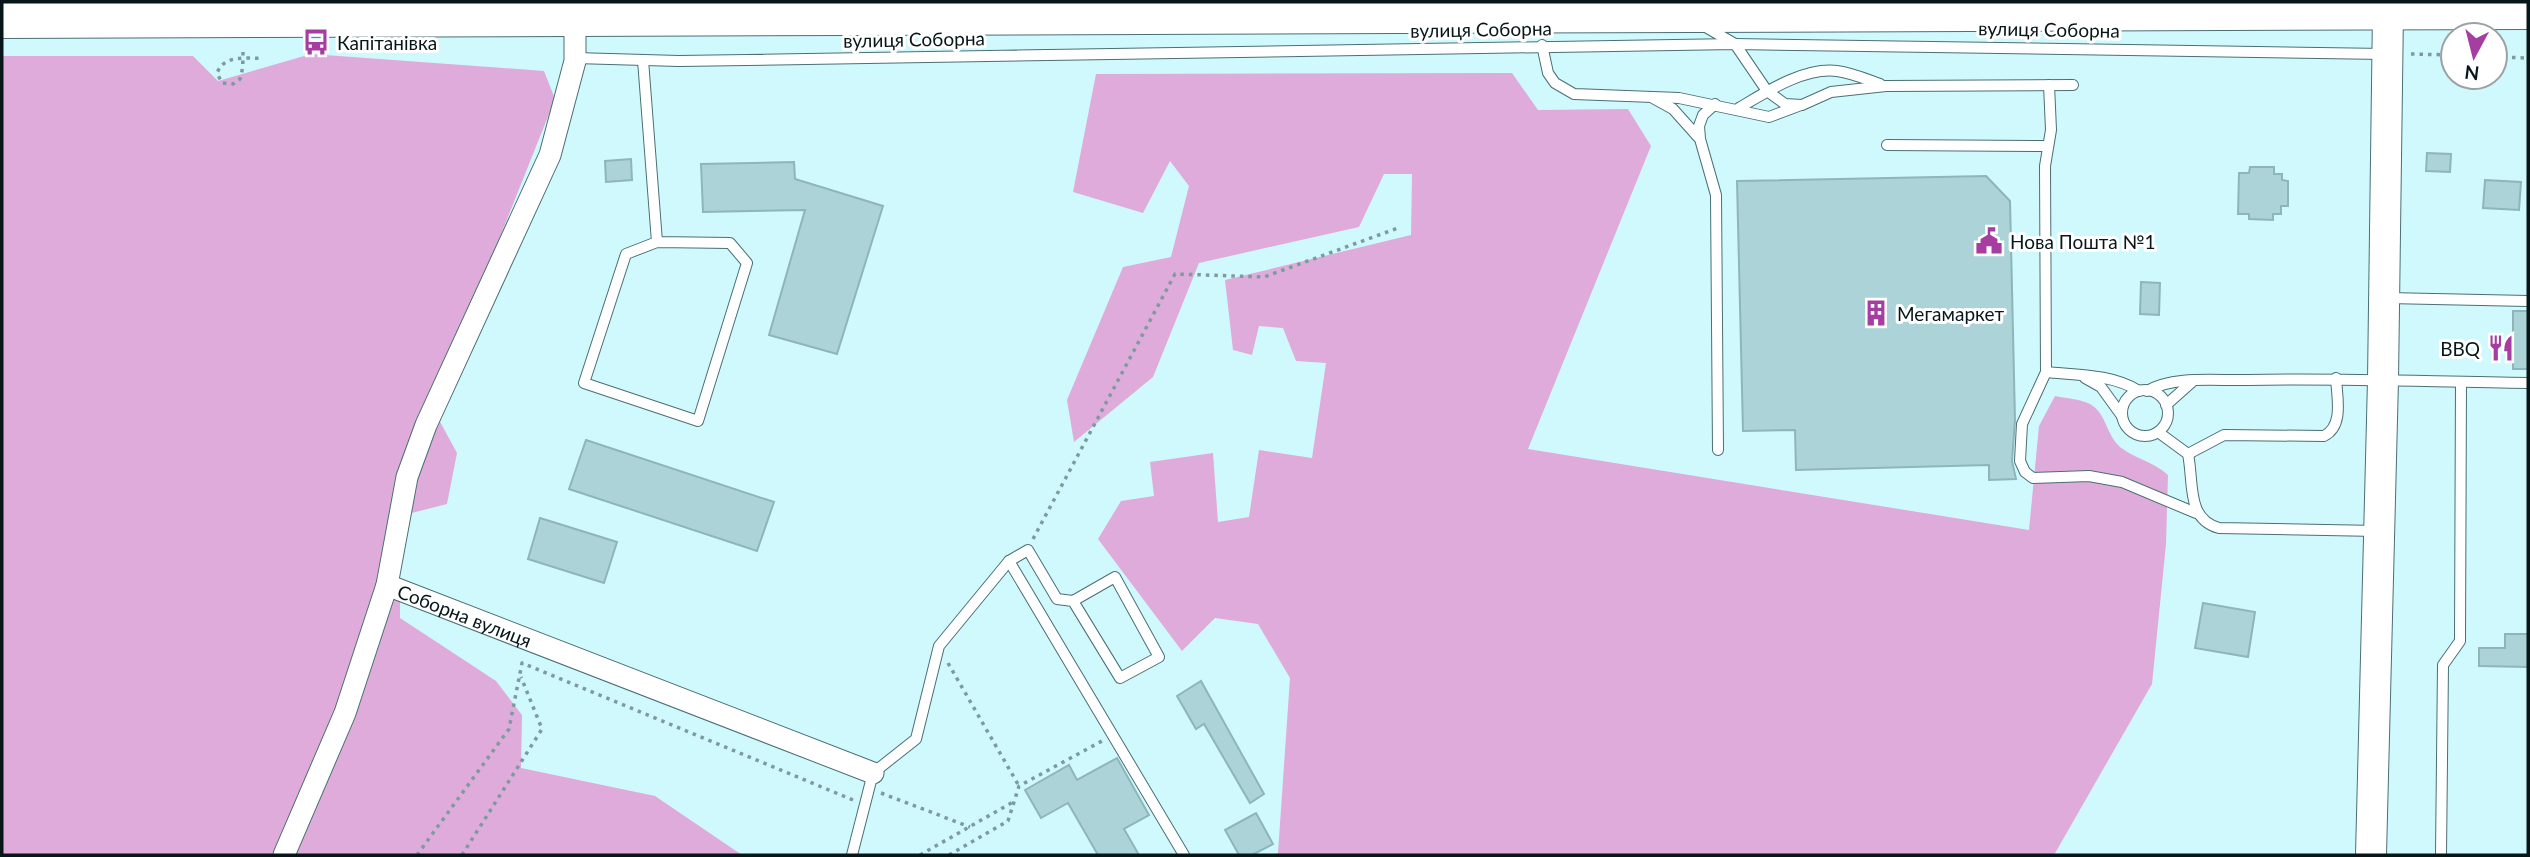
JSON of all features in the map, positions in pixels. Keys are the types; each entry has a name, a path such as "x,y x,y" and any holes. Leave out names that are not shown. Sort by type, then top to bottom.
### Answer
{"highway":[{"path":"2,19 2528,10"}],"main road":[{"path":"2371,855 2383,380 2388,11"}],"street":[{"name":"Соборна вулиця","path":"575,16 575,58 550,155 426,425 407,477 387,585 871,780"},
{"path":"284,855 345,713 387,585"}],"lane":[{"path":"1669,12 1712,30 1735,44 1767,91 1785,103 1801,105"},
{"name":"вулиця Соборна","path":"575,58 643,60 1735,44 2388,54"},
{"path":"1542,45 1548,73 1555,83 1574,94 1651,96 1739,108 1769,117 1831,92 1886,86 2073,85"},
{"path":"643,60 657,242"},
{"path":"1739,108 1767,91 1810,74 1834,71 1886,86"},
{"path":"2049,85 2045,166 2046,372 2022,424 2020,461 2025,472 2033,478 2090,477 2122,482 2196,513 2207,525 2219,528 2379,531"},
{"path":"1651,96 1673,109 1700,139"},
{"path":"1715,104 1703,115 1700,139 1716,195 1718,450"},
{"path":"1887,145 2048,146"},
{"path":"657,242 730,243 747,263 698,421 584,383 626,254 657,242"},
{"path":"2384,298 2528,301"},
{"path":"2046,372 2080,375 2127,384 2161,397 2166,405 2167,419 2158,432 2151,436 2135,434 2124,423 2101,387 2080,375"},
{"path":"2188,454 2224,435 2325,436 2337,425 2336,378"},
{"path":"2122,416 2126,400 2143,391 2159,384 2193,381 2336,378 2528,383"},
{"path":"2166,405 2193,381"},
{"path":"2441,855 2444,665 2460,641 2461,382"},
{"path":"2158,432 2188,454 2196,513"},
{"path":"852,855 871,780 916,739 939,646 1009,561 1028,550 1057,599 1073,601 1115,577 1160,657 1120,678 1073,601"},
{"path":"1009,561 1184,855"}],"path":[{"path":"243,52 243,59 240,79 233,84 222,83 217,73 221,64 229,59 243,59 263,58"},
{"path":"2388,54 2439,55"},
{"path":"2509,57 2528,58"},
{"path":"1028,550 1175,274 1264,277 1398,228"},
{"path":"939,646 1018,786"},
{"path":"417,855 509,729 522,663 865,805"},
{"path":"462,855 542,729 520,675"},
{"path":"949,855 1008,821 1018,786 1113,735"},
{"path":"871,780 970,827"},
{"path":"919,855 1013,802"}],"shaded area":[{"path":"311,54 544,71 555,99 432,407 457,453 447,504 400,516 400,618 496,681 522,715 521,768 655,796 742,855 2,855 2,56 193,56 218,81"},
{"path":"1512,73 1538,110 1628,109 1651,146 1528,449 2029,530 2039,426 2055,396 2080,400 2094,407 2120,447 2168,475 2166,544 2152,684 2054,855 1273,855 1278,853 1290,678 1258,624 1215,618 1182,651 1098,539 1121,501 1154,496 1150,462 1213,453 1218,522 1249,517 1259,450 1312,458 1326,363 1296,361 1283,328 1259,326 1252,355 1233,350 1225,280 1411,235 1412,174 1384,174 1359,227 1199,263 1153,377 1074,442 1067,400 1123,267 1171,257 1189,186 1170,161 1143,213 1073,192 1096,74"}],"building":[{"path":"2427,153 2451,154 2450,172 2426,171"},
{"path":"631,159 632,180 606,182 605,161"},
{"path":"794,162 795,179 883,206 837,354 769,335 805,210 703,212 701,164"},
{"path":"2250,167 2274,167 2274,174 2282,174 2282,180 2288,181 2288,206 2281,206 2281,214 2273,214 2273,220 2249,219 2249,214 2238,214 2239,173 2249,173"},
{"name":"Мегамаркет","path":"1986,176 2010,201 2015,420 2012,461 2016,479 1989,480 1989,465 1796,470 1795,430 1743,431 1737,181"},
{"path":"2485,180 2521,182 2519,210 2483,208"},
{"path":"2141,282 2160,283 2159,315 2140,314"},
{"path":"2513,311 2528,311 2528,369 2513,369"},
{"path":"586,440 774,502 757,551 569,489"},
{"path":"540,518 617,542 604,583 528,559"},
{"path":"2203,603 2255,612 2248,657 2195,648"},
{"path":"2505,634 2528,634 2528,667 2479,666 2479,648 2505,648"},
{"path":"1201,681 1264,794 1250,803 1204,724 1196,729 1177,696"},
{"path":"1117,758 1149,815 1124,829 1139,855 1098,855 1068,803 1041,818 1025,790 1069,765 1077,780"},
{"path":"1256,813 1273,844 1252,855 1239,855 1225,830"}],"place":[{"name":"Капітанівка","path":"316,42"},
{"name":"Нова Пошта №1","path":"1989,241"},
{"name":"Мегамаркет","path":"1876,313"},
{"name":"BBQ","path":"2501,348"}]}
